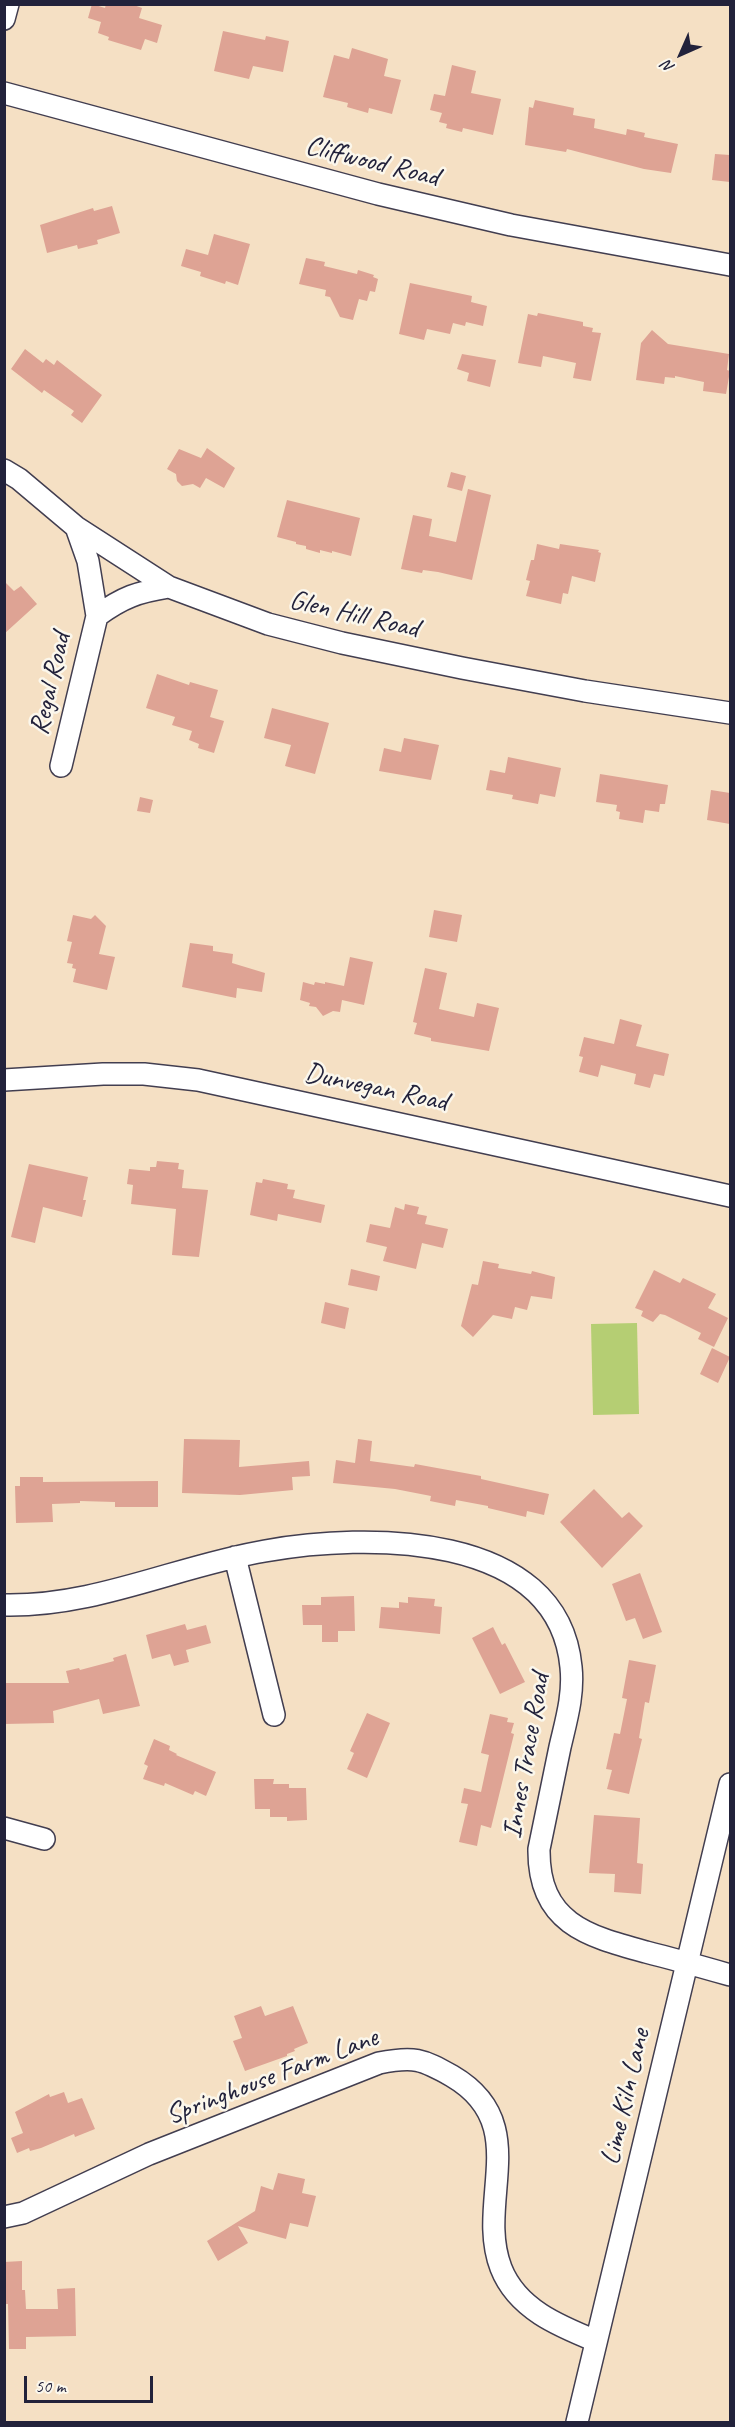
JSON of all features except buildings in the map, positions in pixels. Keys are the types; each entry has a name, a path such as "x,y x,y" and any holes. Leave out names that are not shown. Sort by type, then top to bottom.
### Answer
{"street":[{"path":"4,19 8,4"},
{"name":"Cliffwood Road","path":"4,93 445,210 511,225 730,265"},
{"name":"Glen Hill Road","path":"4,470 19,479 76,527 169,586 220,608 268,624 342,643 585,691 730,713"},
{"name":"Regal Road","path":"61,766 97,616 88,561 76,527"},
{"name":"Regal Road","path":"97,616 120,600 146,590 169,586"},
{"name":"Dunvegan Road","path":"4,1080 138,1074 198,1080 730,1196"},
{"name":"Innes Trace Road","path":"4,1605 31,1605 80,1599 235,1557 287,1547 343,1541 395,1543 457,1552 510,1573 536,1593 559,1625 565,1638 571,1666 572,1684 538,1849 543,1884 561,1914 580,1930 602,1940 730,1975"},
{"path":"235,1557 274,1715"},
{"name":"Lime Kiln Lane","path":"577,2422 730,1784"},
{"path":"4,1828 44,1839"},
{"name":"Springhouse Farm Lane","path":"4,2217 23,2213 149,2154 379,2063 417,2059 459,2080 487,2105 496,2134 498,2167 494,2214 495,2246 502,2269 511,2287 554,2324 596,2341"}],"green space":[{"path":"637,1323 639,1414 593,1415 591,1324"}]}
